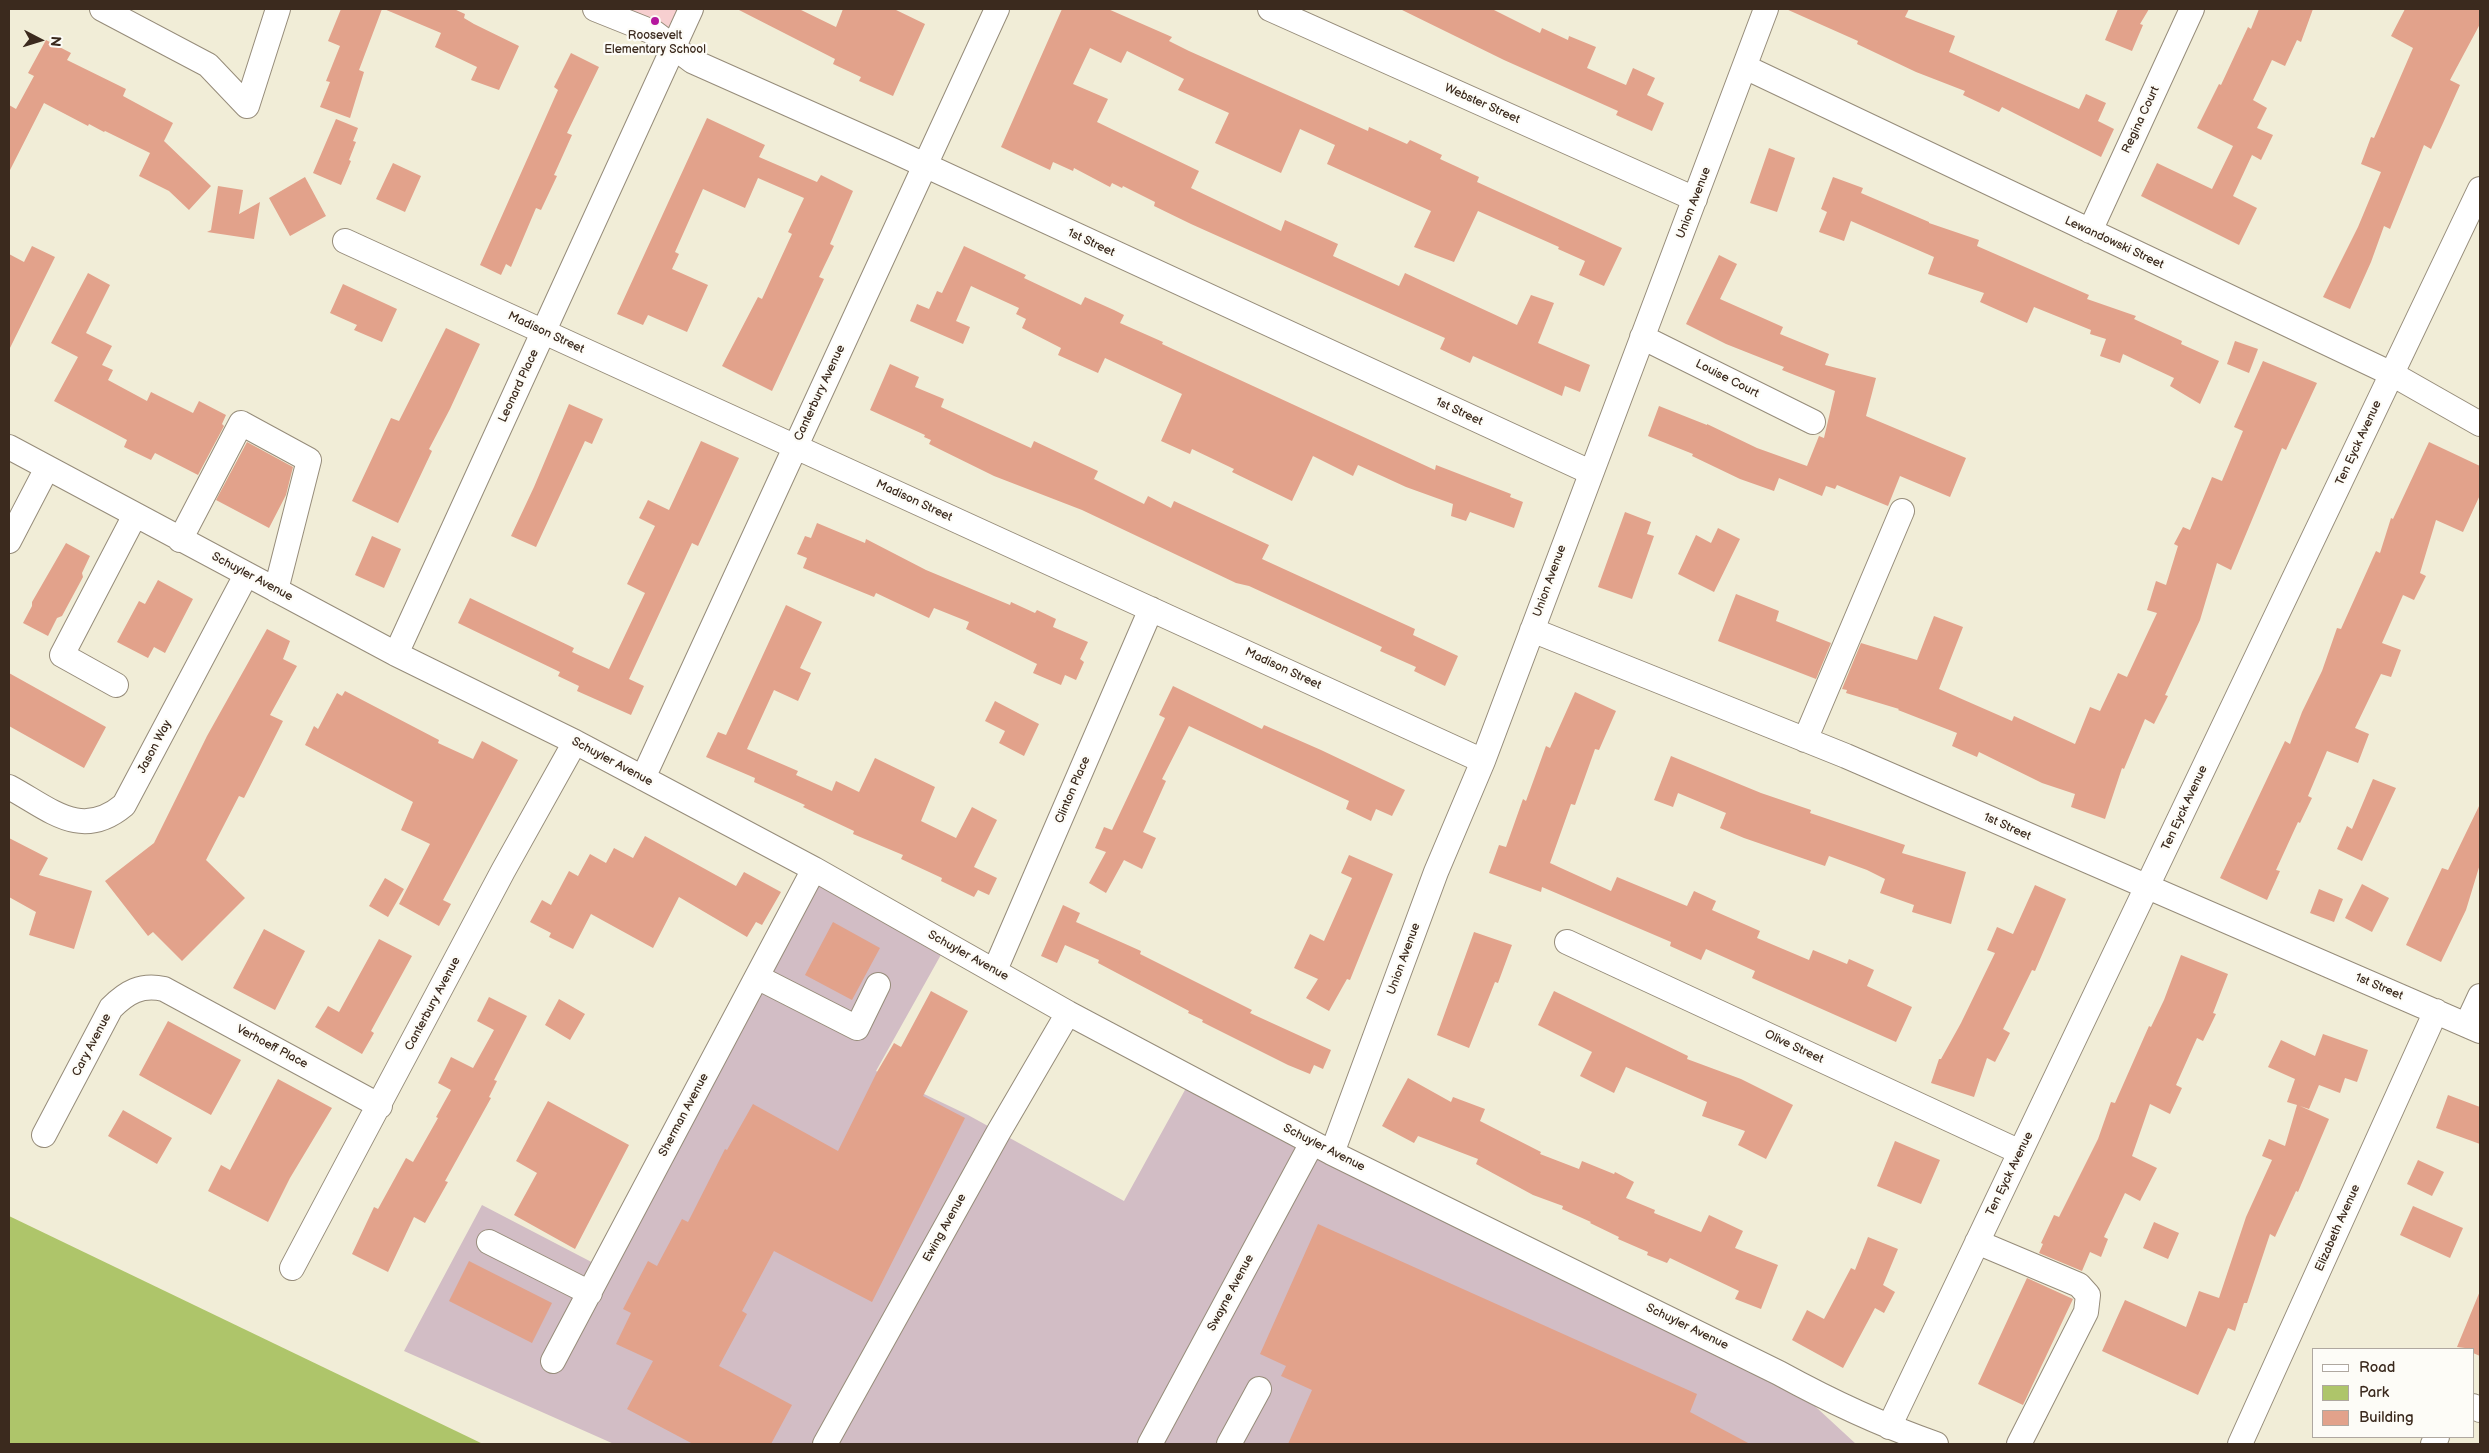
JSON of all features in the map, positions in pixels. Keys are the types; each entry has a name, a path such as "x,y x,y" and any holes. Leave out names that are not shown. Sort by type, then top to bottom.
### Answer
{"street":[{"path":"102,9 208,65 247,106 278,9"},
{"name":"1st Street","path":"595,9 654,33 692,61 1590,472"},
{"name":"Leonard Place","path":"396,654 692,9"},
{"name":"Canterbury Avenue","path":"643,778 997,9"},
{"name":"Webster Street","path":"1270,9 1695,199"},
{"name":"Union Avenue","path":"1322,1148 1484,761 1590,472 1766,9"},
{"name":"Regina Court","path":"2090,231 2192,9"},
{"name":"Lewandowski Street","path":"1745,67 2392,374 2480,424"},
{"name":"Ten Eyck Avenue","path":"1889,1427 2480,189"},
{"name":"Madison Street","path":"345,241 1484,761"},
{"name":"Louise Court","path":"1642,337 1813,422"},
{"path":"180,540 241,423 309,460 276,590"},
{"name":"Schuyler Avenue","path":"9,447 396,654 575,742 814,869 994,970 1068,1014 1322,1148 1779,1373 1830,1401 1889,1427 1936,1444"},
{"path":"9,541 47,468"},
{"path":"1805,740 1902,511"},
{"path":"116,685 62,655 135,515"},
{"name":"Jason Way","path":"9,787 76,822 93,822 110,817 124,805 246,575"},
{"name":"Clinton Place","path":"994,970 1151,609"},
{"name":"1st Street","path":"1532,630 1805,740 2473,1028"},
{"name":"Canterbury Avenue","path":"292,1268 380,1106 503,871 575,742"},
{"name":"Sherman Avenue","path":"554,1362 814,869"},
{"name":"Olive Street","path":"1567,942 2020,1152"},
{"path":"757,977 857,1028 878,985"},
{"name":"Cary Avenue","path":"44,1135 111,1008 132,990 154,986 164,989"},
{"name":"Verhoeff Place","path":"164,989 380,1106"},
{"path":"2473,1028 2480,996"},
{"name":"Elizabeth Avenue","path":"2240,1444 2436,1011"},
{"name":"Ewing Avenue","path":"825,1444 998,1133 1068,1014"},
{"name":"Swayne Avenue","path":"1150,1444 1322,1148"},
{"path":"489,1242 590,1293"},
{"path":"1977,1242 2079,1285 2088,1295 2086,1312 2019,1444"},
{"path":"1229,1444 1259,1389"}],"shaded area":[{"name":"Roosevelt Elementary School","path":"595,9 691,9 674,48"},
{"path":"814,869 947,944 876,1071 968,1115 1124,1201 1191,1079 1779,1373 1856,1444 614,1444 404,1351 482,1205 603,1268"}],"green space":[{"path":"9,1216 483,1444 9,1444"}],"building":[{"path":"341,9 382,9 359,70 364,72 350,118 320,107 330,82 326,81 340,46 328,41"},
{"path":"384,9 454,9 465,14 464,18 474,24 519,46 499,90 471,80 477,67 435,47 441,33"},
{"path":"737,9 799,9 836,27 843,9 894,9 925,24 893,96 859,81 861,77 833,64 835,59"},
{"path":"1062,9 1108,9 1172,37 1169,41 1189,51 1368,131 1369,127 1407,144 1410,140 1442,155 1440,159 1479,177 1477,182 1622,248 1604,286 1579,275 1585,261 1558,249 1559,247 1478,211 1454,262 1414,247 1431,211 1327,164 1335,145 1300,129 1281,173 1215,143 1229,113 1178,90 1184,79 1127,51 1121,63 1090,48 1073,84 1108,99 1097,122 1199,171 1191,188 1281,231 1285,220 1338,244 1333,256 1399,286 1405,273 1517,325 1531,295 1554,303 1538,343 1590,365 1580,392 1565,386 1562,396 1473,356 1470,363 1440,349 1445,338 1191,224 1154,206 1155,202 1123,186 1122,188 1112,183 1110,187 1074,168 1073,171 1053,162 1050,170 1001,147"},
{"path":"1400,9 1492,9 1540,33 1542,28 1568,40 1569,36 1596,47 1587,68 1626,85 1633,68 1655,78 1647,95 1664,103 1652,131 1616,115 1618,111 1504,60"},
{"path":"1786,9 1909,9 1905,17 1955,36 1949,52 2079,109 2086,94 2106,103 2098,121 2114,129 2101,157 2002,107 1999,112 1963,95 1965,91 1916,72 1857,44 1858,41"},
{"path":"2118,9 2149,9 2140,24 2143,25 2132,51 2105,40"},
{"path":"2259,9 2313,9 2301,42 2297,40 2285,66 2272,60 2253,100 2267,108 2257,128 2273,135 2261,160 2252,155 2233,196 2257,208 2239,245 2141,196 2157,163 2212,189 2233,146 2197,128 2219,84 2221,85 2248,27 2251,29"},
{"path":"2405,9 2480,9 2480,24 2450,80 2460,85 2443,123 2431,149 2424,145 2390,229 2384,226 2371,262 2350,309 2323,297 2358,227 2381,172 2361,164 2371,137 2374,138 2413,48 2391,36"},
{"path":"46,40 71,53 67,60 126,89 123,96 173,123 164,141 211,186 189,210 169,191 139,176 150,153 89,124 88,126 44,103 9,172 9,105 16,109 34,76 28,73"},
{"path":"571,53 599,67 567,133 572,135 554,175 557,176 541,210 536,208 511,267 506,264 501,275 480,265 558,90 554,87"},
{"path":"707,118 765,145 759,157 817,182 821,175 853,191 830,244 834,246 819,277 824,279 772,391 722,366 758,297 762,299 792,234 788,232 804,198 758,178 745,208 703,189 675,252 679,254 672,269 708,285 687,332 648,315 643,325 617,314"},
{"path":"336,119 358,128 353,141 356,142 349,160 351,161 341,185 313,173"},
{"path":"1769,148 1795,158 1777,212 1750,203"},
{"path":"393,163 421,176 405,212 376,199"},
{"path":"305,177 326,216 290,236 269,198"},
{"path":"1833,177 1863,188 1861,193 1929,223 1979,240 1977,246 2089,295 2087,299 2136,316 2134,319 2182,341 2181,344 2219,361 2200,404 2170,386 2174,378 2123,354 2120,363 2100,356 2106,339 2090,334 2091,330 2034,307 2027,323 1980,302 1984,293 1928,274 1934,257 1851,221 1844,241 1819,232 1827,212 1821,209"},
{"path":"218,186 243,190 239,214 260,202 254,239 207,232 211,230"},
{"path":"32,246 55,257 9,350 9,254 24,262"},
{"path":"964,246 1026,275 1024,278 1081,305 1085,297 1114,310 1124,315 1120,323 1163,342 1162,344 1435,470 1436,465 1511,494 1510,497 1523,502 1514,528 1470,512 1466,521 1451,516 1453,504 1406,487 1358,465 1353,476 1313,456 1292,501 1232,472 1234,469 1192,449 1190,454 1161,441 1182,394 1105,358 1098,373 1058,355 1061,348 1022,328 1026,319 1016,314 1019,308 971,286 956,321 970,327 963,344 910,321 917,304 929,309 937,291 942,293"},
{"path":"1719,255 1737,264 1720,299 1783,327 1780,334 1829,354 1825,365 1876,378 1866,416 1966,458 1950,497 1900,476 1888,506 1837,485 1835,489 1826,486 1822,496 1779,478 1774,491 1740,479 1692,456 1693,454 1648,436 1659,406 1707,424 1757,448 1807,466 1819,436 1824,438 1835,391 1782,370 1784,367 1726,344 1686,324"},
{"path":"88,273 110,285 86,333 112,346 102,365 113,370 108,380 147,401 151,392 193,413 199,401 226,415 222,424 224,426 198,475 155,453 151,460 124,447 127,440 54,401 78,357 51,343"},
{"path":"343,284 397,309 382,342 354,330 357,325 330,313"},
{"path":"446,328 480,344 429,449 432,451 398,523 352,501 391,418 399,421"},
{"path":"2235,341 2258,349 2249,373 2227,364"},
{"path":"2263,361 2317,383 2286,450 2282,448 2231,570 2217,563 2200,620 2165,695 2168,696 2154,724 2145,719 2124,769 2122,768 2105,819 2071,807 2075,794 2042,783 1979,752 1977,757 1952,746 1957,733 1899,709 1846,693 1847,690 1842,689 1861,643 1917,660 1934,616 1963,627 1939,689 2012,721 2014,716 2075,744 2090,707 2100,711 2118,673 2127,677 2157,613 2147,610 2156,581 2166,585 2178,546 2174,544 2183,527 2190,530 2212,477 2222,481 2243,431 2234,427"},
{"path":"890,364 919,377 915,387 944,399 941,407 1031,448 1034,441 1098,471 1094,479 1144,504 1148,496 1171,508 1174,501 1269,545 1262,559 1415,629 1413,635 1458,656 1445,686 1414,671 1416,667 1380,651 1382,647 1249,586 1236,583 1082,510 994,476 929,444 931,440 924,437 925,435 870,410"},
{"path":"569,404 603,419 592,444 585,441 536,547 511,536"},
{"path":"701,441 739,458 698,546 692,543 629,679 644,686 631,715 577,691 579,686 558,676 560,672 458,623 470,598 574,648 572,652 609,669 645,593 627,584 655,526 639,518 648,500 669,510"},
{"path":"247,442 293,467 286,495 269,528 216,500"},
{"path":"2429,442 2480,466 2480,495 2463,532 2436,520 2420,573 2426,576 2414,600 2403,595 2382,643 2401,650 2391,677 2381,674 2355,728 2369,734 2358,763 2327,751 2308,796 2312,798 2300,823 2298,822 2276,870 2280,871 2267,900 2220,878 2285,741 2290,744 2302,712 2322,671 2337,628 2341,629 2376,551 2380,553 2391,518 2393,519"},
{"path":"1625,512 1651,522 1647,534 1654,536 1632,599 1598,587"},
{"path":"817,523 865,543 866,539 926,570 1010,605 1011,602 1035,613 1037,610 1056,619 1053,627 1088,642 1080,659 1084,662 1076,680 1065,675 1061,685 1033,673 1037,664 966,629 969,622 934,608 929,618 876,593 874,597 803,568 807,558 797,554 805,536 811,538"},
{"path":"1718,528 1740,539 1714,592 1678,574 1696,535 1711,543"},
{"path":"372,536 401,549 384,588 355,575"},
{"path":"66,543 90,556 82,573 83,577 62,616 57,618 48,636 23,623 32,606 32,602"},
{"path":"158,580 193,599 165,653 154,647 148,658 117,642 139,601 145,604"},
{"path":"1736,594 1779,611 1776,621 1831,643 1816,679 1718,641"},
{"path":"786,605 822,622 800,668 811,673 798,701 774,690 747,749 798,771 796,775 832,791 836,781 859,792 875,758 935,787 921,821 956,838 972,807 997,820 974,867 997,878 989,895 978,890 974,897 941,881 942,878 901,859 903,855 853,834 854,831 803,807 805,805 754,782 755,778 706,757 718,732 726,735"},
{"path":"267,629 290,641 283,659 297,666 270,715 283,721 244,798 239,796 206,860 245,898 182,961 153,932 148,936 105,881 154,843 207,736"},
{"path":"9,673 106,727 84,768 9,726"},
{"path":"1173,686 1262,729 1264,725 1405,790 1392,816 1376,809 1371,821 1346,809 1349,801 1189,726 1162,779 1166,781 1143,832 1156,838 1142,869 1124,860 1106,893 1089,883 1106,852 1095,848 1104,827 1112,830 1165,718 1159,715"},
{"path":"345,691 439,740 438,743 473,759 482,741 518,760 443,900 451,904 439,926 399,904 430,844 401,830 413,802 305,745 314,726 318,729 337,693 342,696"},
{"path":"1575,692 1616,711 1599,750 1595,749 1575,805 1571,804 1550,863 1611,891 1617,877 1687,906 1694,891 1716,901 1712,910 1760,931 1757,938 1809,960 1813,950 1847,964 1849,959 1874,970 1867,986 1912,1007 1896,1042 1752,978 1755,971 1706,949 1701,960 1670,946 1671,942 1542,887 1541,892 1489,873 1499,845 1506,847 1523,799 1526,801 1546,746 1550,748"},
{"path":"995,701 1039,724 1024,756 999,743 1005,731 985,721"},
{"path":"1671,756 1761,793 1811,810 1810,813 1905,845 1902,853 1966,872 1951,924 1912,912 1914,905 1880,893 1885,879 1867,870 1829,856 1825,866 1744,838 1720,828 1726,813 1678,793 1673,807 1654,800"},
{"path":"2373,779 2396,788 2362,861 2337,849 2347,826 2352,829"},
{"path":"2480,804 2480,864 2466,910 2441,962 2406,945 2442,868 2448,870"},
{"path":"645,836 736,886 744,872 781,892 762,925 756,922 747,937 679,897 653,948 591,914 573,949 549,937 551,933 530,922 542,900 551,905 569,871 578,876 590,854 606,863 614,848 633,858"},
{"path":"9,838 48,858 39,875 92,891 74,949 29,935 36,912 9,897"},
{"path":"1349,855 1393,874 1350,980 1347,979 1329,1011 1306,998 1318,979 1294,968 1310,934 1324,941 1352,878 1341,873"},
{"path":"385,878 404,889 388,917 369,906"},
{"path":"2362,884 2389,898 2372,932 2345,918"},
{"path":"2035,885 2066,899 2035,971 2032,970 2003,1029 2010,1033 1995,1062 1987,1058 1974,1097 1931,1083 1939,1059 1941,1059 1961,1023 1995,953 1987,950 1997,927 2013,934"},
{"path":"2319,889 2343,899 2334,922 2310,913"},
{"path":"1063,905 1080,913 1076,922 1141,951 1140,954 1252,1010 1250,1013 1331,1050 1323,1069 1314,1065 1310,1074 1288,1065 1202,1022 1203,1020 1188,1013 1189,1011 1098,963 1099,960 1065,945 1057,963 1041,956"},
{"path":"833,922 880,948 852,1000 805,975"},
{"path":"264,929 305,951 275,1010 233,988"},
{"path":"1474,932 1512,945 1498,983 1495,982 1469,1048 1437,1035"},
{"path":"379,939 412,956 371,1031 374,1033 362,1054 315,1027 328,1006 339,1012"},
{"path":"2181,955 2228,974 2213,1013 2216,1014 2203,1041 2197,1038 2176,1085 2182,1088 2170,1114 2150,1104 2132,1156 2157,1168 2140,1201 2125,1193 2104,1237 2108,1239 2101,1257 2090,1252 2082,1271 2039,1253 2043,1244 2041,1243 2054,1215 2059,1217 2098,1139 2111,1102 2115,1103 2149,1026 2151,1027 2164,1000"},
{"path":"931,991 968,1011 923,1096 965,1118 872,1302 774,1251 742,1311 747,1314 719,1366 792,1405 771,1444 693,1444 627,1409 653,1361 616,1344 631,1313 623,1309 648,1261 657,1266 682,1219 688,1222 725,1149 727,1150 753,1104 838,1151 877,1072 894,1043 901,1047"},
{"path":"1554,991 1688,1056 1687,1059 1741,1079 1793,1105 1766,1159 1738,1145 1745,1131 1702,1116 1707,1102 1626,1067 1614,1093 1580,1076 1592,1052 1538,1025"},
{"path":"489,997 527,1016 494,1080 497,1081 489,1097 491,1098 445,1181 448,1182 425,1223 414,1217 388,1272 352,1254 374,1207 378,1209 406,1158 413,1162 438,1118 436,1117 451,1090 438,1083 451,1057 473,1068 494,1030 477,1021"},
{"path":"559,999 585,1014 570,1040 545,1025"},
{"path":"168,1021 241,1060 211,1115 139,1075"},
{"path":"2323,1034 2368,1050 2357,1082 2345,1078 2340,1093 2319,1085 2309,1109 2300,1106 2329,1119 2298,1192 2296,1191 2275,1237 2270,1234 2247,1303 2244,1303 2235,1331 2228,1328 2198,1395 2102,1351 2125,1300 2186,1327 2199,1291 2219,1298 2246,1217 2272,1160 2262,1156 2269,1139 2285,1146 2297,1105 2287,1102 2295,1079 2268,1067 2281,1040 2315,1056"},
{"path":"1408,1078 1451,1102 1453,1097 1485,1109 1480,1121 1541,1152 1540,1154 1579,1169 1582,1161 1614,1174 1615,1172 1634,1182 1626,1198 1655,1210 1654,1213 1701,1232 1709,1215 1743,1231 1735,1248 1778,1265 1761,1309 1735,1299 1739,1291 1670,1258 1667,1263 1647,1255 1648,1252 1618,1239 1619,1237 1591,1222 1562,1209 1563,1206 1533,1195 1476,1164 1478,1159 1418,1136 1414,1143 1382,1126"},
{"path":"278,1079 332,1108 290,1178 268,1222 208,1191 221,1165 230,1170"},
{"path":"2448,1095 2480,1107 2480,1144 2436,1128"},
{"path":"548,1101 629,1145 575,1249 514,1215 537,1173 516,1161"},
{"path":"123,1110 172,1138 157,1164 108,1136"},
{"path":"1895,1141 1940,1160 1921,1204 1877,1186"},
{"path":"2418,1160 2444,1172 2432,1196 2407,1184"},
{"path":"2413,1206 2463,1228 2450,1258 2400,1235"},
{"path":"2154,1222 2179,1233 2168,1259 2143,1248"},
{"path":"1318,1224 1697,1394 1690,1412 1750,1444 1288,1444 1312,1390 1281,1376 1286,1366 1260,1354"},
{"path":"1868,1237 1898,1249 1883,1285 1895,1292 1884,1313 1875,1308 1843,1368 1792,1340 1807,1310 1824,1319 1851,1268 1855,1270"},
{"path":"469,1261 552,1303 532,1343 449,1301"},
{"path":"2027,1278 2073,1299 2023,1405 1978,1384"},
{"path":"2480,1291 2480,1356 2474,1353 2474,1348 2457,1347"}],"place":[{"name":"Roosevelt Elementary School","path":"655,21"}]}
